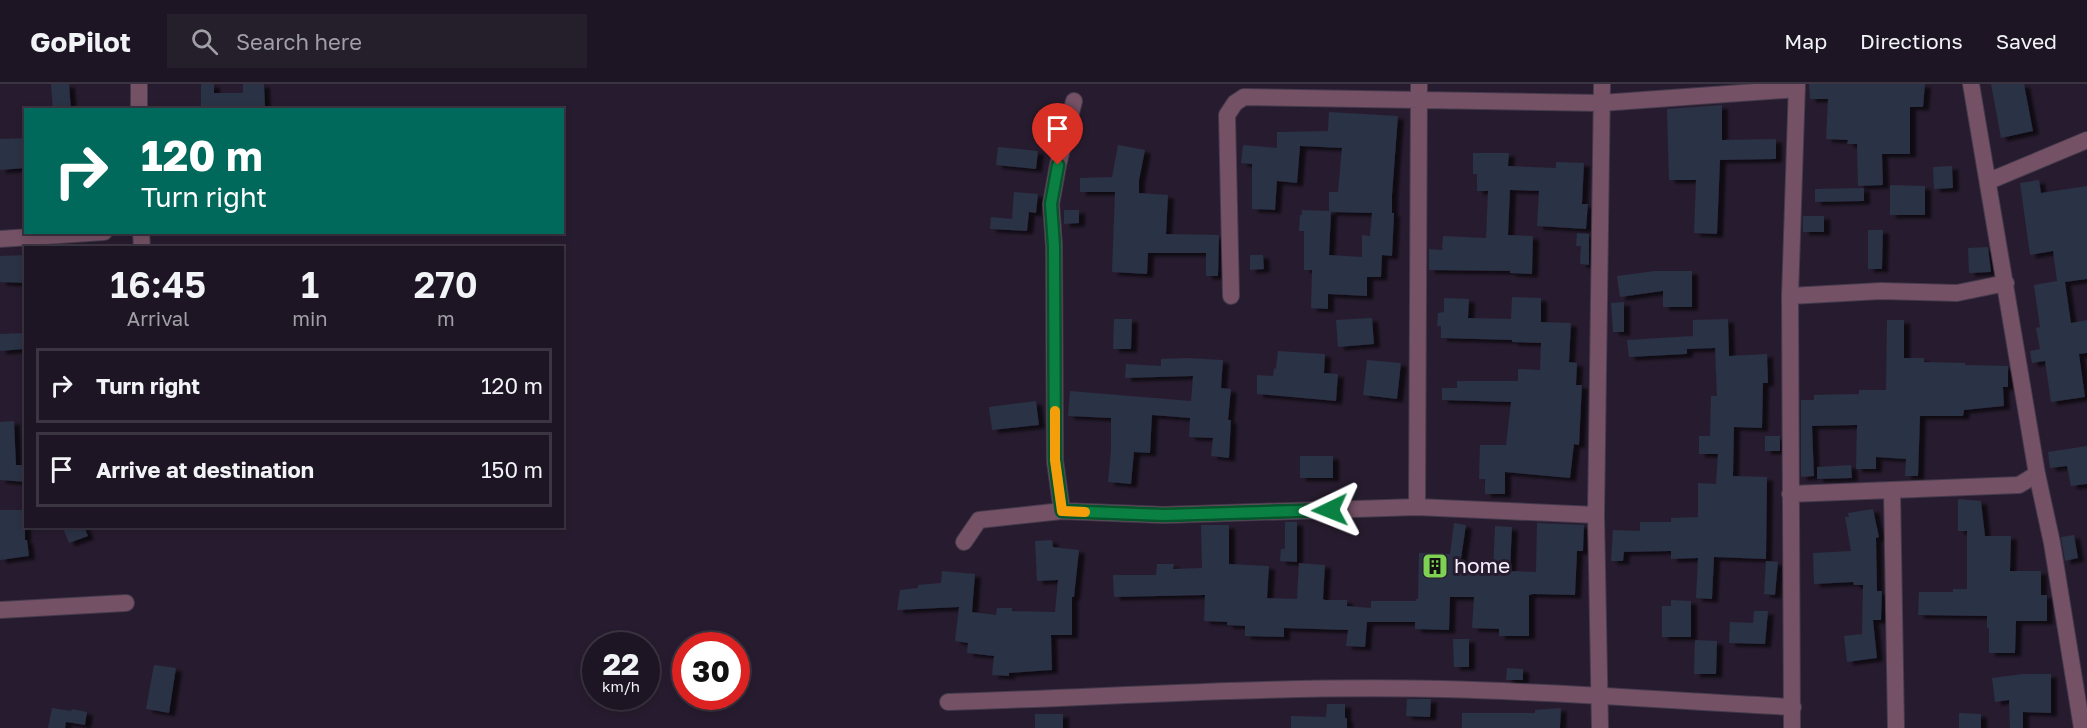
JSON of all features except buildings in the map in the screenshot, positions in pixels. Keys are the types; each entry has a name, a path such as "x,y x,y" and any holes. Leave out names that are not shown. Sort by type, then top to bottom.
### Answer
{"street":[{"path":"139,84 139,108"},
{"path":"1417,507 1419,84"},
{"path":"1600,728 1596,515 1602,84"},
{"path":"1971,84 2037,474 2052,543 2082,728"},
{"path":"1231,296 1227,115 1235,103 1244,97 1420,102 1602,103 1797,87 1790,296 1792,728"},
{"path":"1062,511 1055,460 1054,246 1051,204 1074,101"},
{"path":"1989,181 2087,140"},
{"path":"0,239 74,234"},
{"path":"1790,296 1881,291 1957,293 2006,283"},
{"path":"1790,494 2019,485 2037,474"},
{"path":"1892,490 1896,728"},
{"path":"964,542 979,520 1062,511 1164,515 1417,507 1596,515"},
{"path":"0,610 126,603"},
{"path":"948,702 1269,689 1443,689 1793,706"}],"slow traffic":[{"path":"1055,411 1055,460 1062,511 1085,512"}],"place":[{"name":"home","path":"1435,566"}],"route":[{"path":"1058,165 1051,204 1054,246 1055,460 1062,511 1164,515 1330,510"}]}
